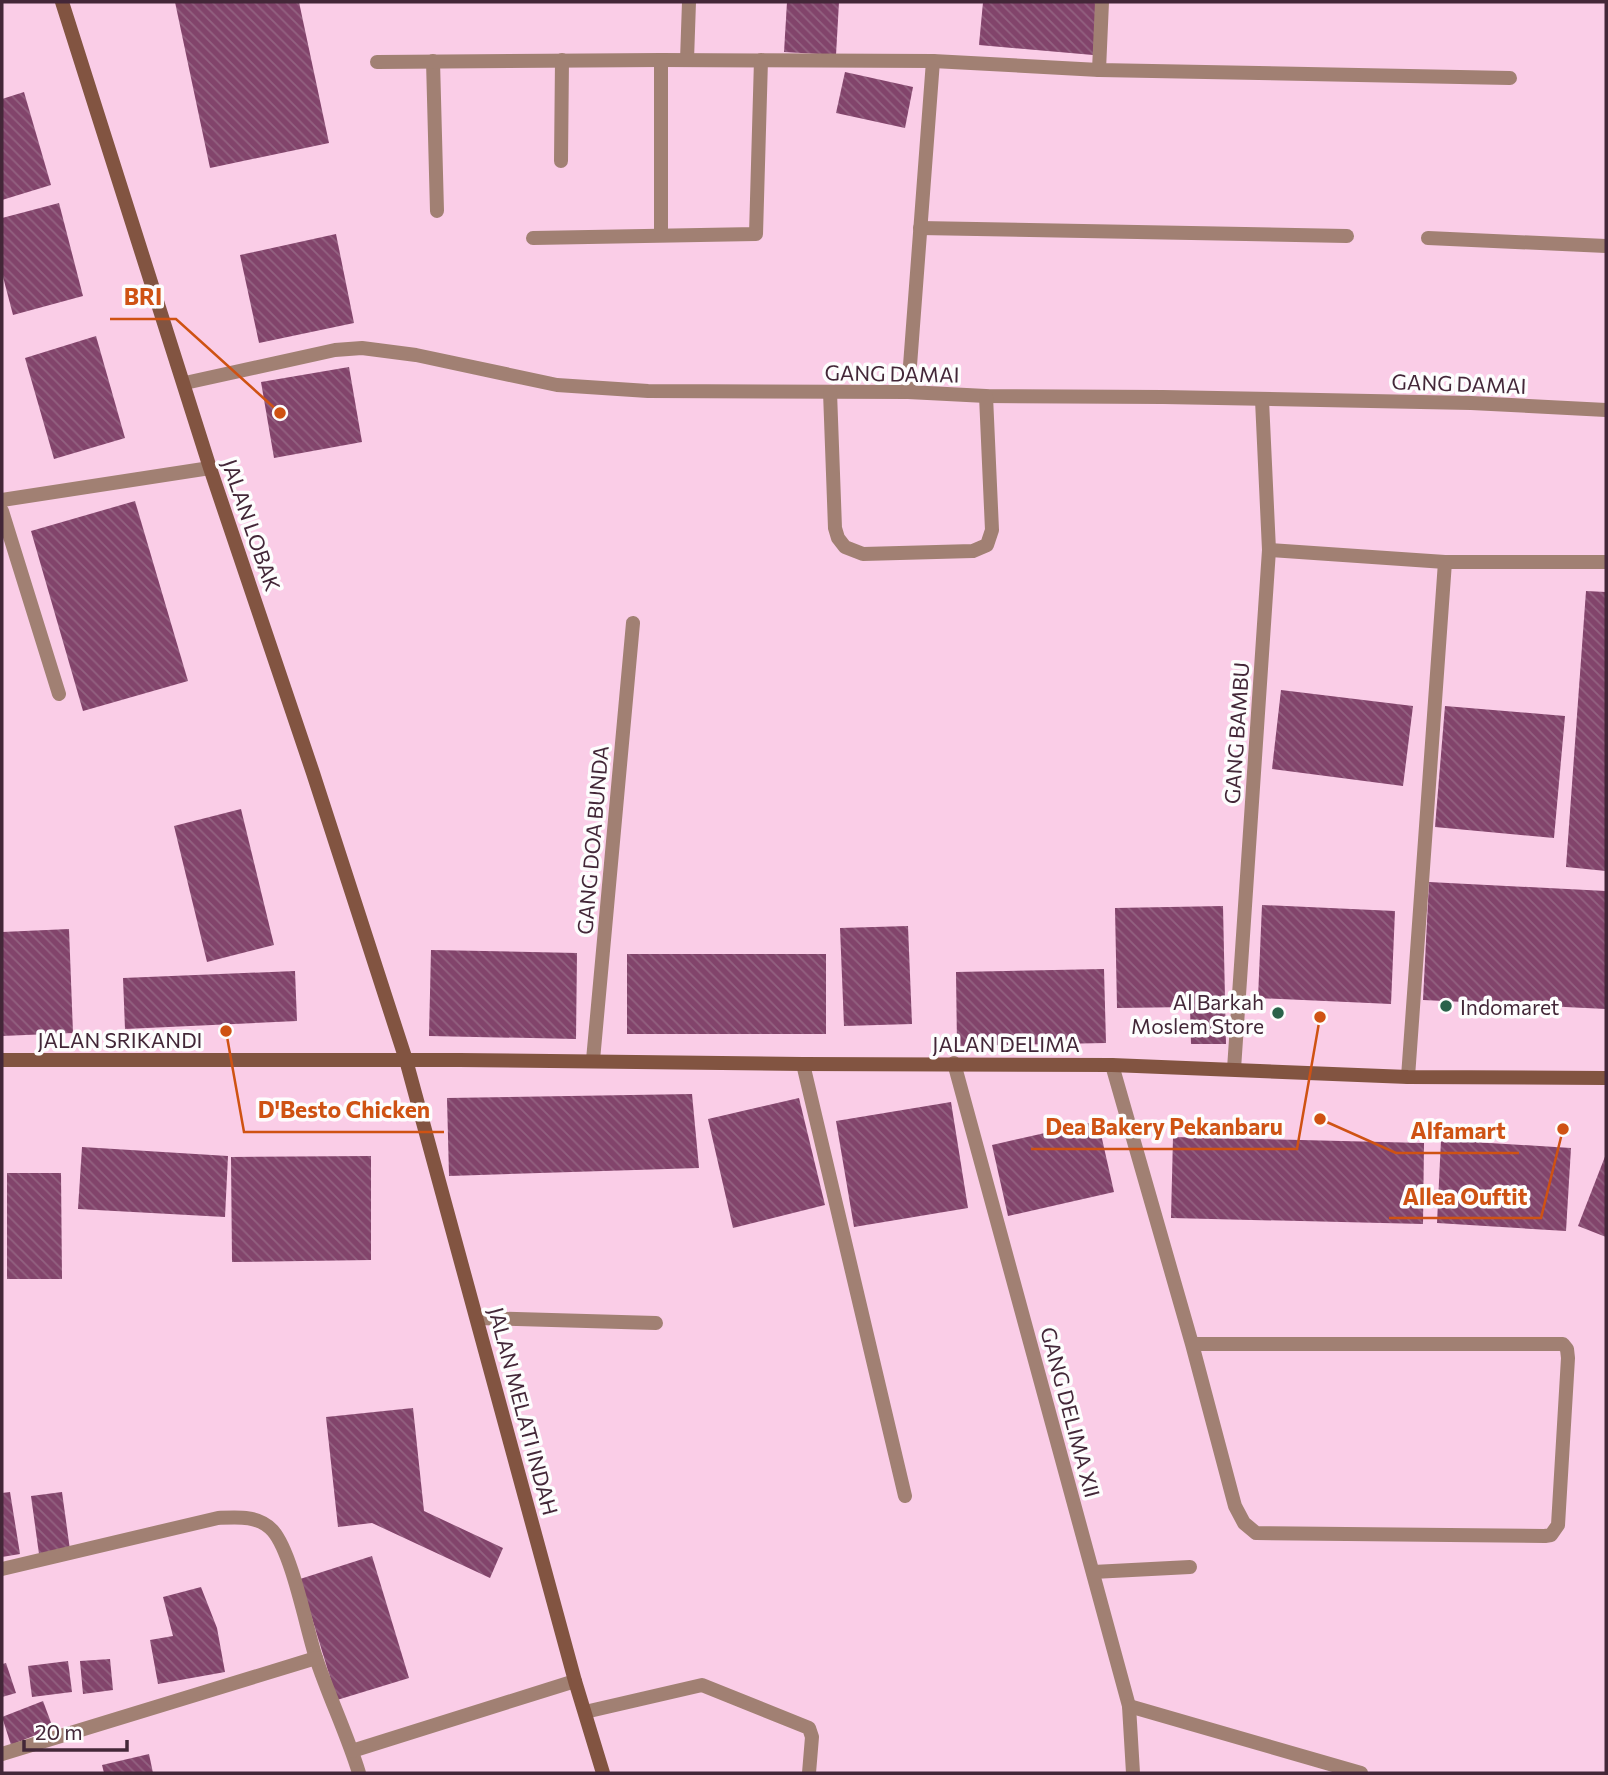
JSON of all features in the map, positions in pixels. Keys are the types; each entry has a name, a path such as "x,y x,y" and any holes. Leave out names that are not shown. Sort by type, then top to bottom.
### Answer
{"main road":[{"name":"JALAN LOBAK","path":"62,2 210,468 406,1060"},
{"name":"JALAN SRIKANDI","path":"2,1060 406,1060"},
{"name":"JALAN DELIMA","path":"406,1060 593,1060 803,1065 1112,1065 1408,1077 1606,1079"},
{"name":"JALAN MELATI INDAH","path":"406,1060 575,1681 603,1773"}],"street":[{"path":"687,60 689,2"},
{"path":"1099,70 1102,2"},
{"path":"561,161 562,60"},
{"path":"661,60 661,235"},
{"path":"533,238 756,234 761,60"},
{"path":"433,61 437,211"},
{"path":"908,392 933,61"},
{"path":"377,62 933,61 1099,70 1510,78"},
{"path":"920,228 1347,236"},
{"path":"1428,238 1606,246"},
{"name":"GANG DAMAI","path":"185,383 335,350 362,348 406,353 557,385 648,391 908,392 986,396 1471,403 1606,410"},
{"path":"830,392 835,528 845,547 863,554 973,551 987,545 992,530 986,396"},
{"name":"GANG BAMBU","path":"1234,1069 1269,550 1262,400"},
{"path":"2,500 210,468"},
{"path":"2,511 59,694"},
{"path":"1269,550 1445,562 1606,562"},
{"path":"1408,1077 1445,562"},
{"name":"GANG DOA BUNDA","path":"593,1060 633,623"},
{"name":"GANG DELIMA XII","path":"954,1063 1129,1706 1133,1773"},
{"path":"803,1065 905,1496"},
{"path":"1112,1065 1236,1506 1244,1524 1256,1533 1545,1536 1555,1531 1558,1525 1568,1358 1563,1344 1192,1344"},
{"path":"477,1318 656,1323"},
{"path":"2,1569 218,1518 240,1516 258,1521 272,1530 283,1547 316,1658 359,1773"},
{"path":"1093,1573 1190,1567"},
{"path":"2,1754 316,1658"},
{"path":"352,1751 575,1681"},
{"path":"585,1712 702,1685 809,1728 812,1737 810,1773"},
{"path":"1129,1706 1361,1773"}],"building":[{"path":"175,2 299,2 329,143 210,168"},
{"path":"787,2 839,2 836,55 784,52"},
{"path":"983,2 1098,2 1093,55 979,45"},
{"path":"845,72 913,87 905,128 836,113"},
{"path":"24,92 51,185 2,200 2,99"},
{"path":"59,203 83,296 13,315 2,273 2,218"},
{"path":"336,234 354,323 259,343 240,255"},
{"path":"96,336 125,438 54,459 25,358"},
{"path":"349,367 362,442 274,458 261,382"},
{"path":"135,501 188,681 83,711 31,531"},
{"path":"1586,591 1606,592 1606,871 1566,867"},
{"path":"1281,690 1413,706 1403,786 1272,769"},
{"path":"1445,706 1565,716 1554,838 1435,827"},
{"path":"241,809 274,945 207,962 174,826"},
{"path":"1429,882 1606,891 1606,1009 1423,1000"},
{"path":"1262,905 1395,911 1391,1004 1258,998"},
{"path":"1223,906 1226,1044 1191,1044 1190,1007 1117,1008 1115,908"},
{"path":"908,926 912,1024 844,1026 840,928"},
{"path":"69,929 73,1033 2,1036 2,932"},
{"path":"431,950 577,953 576,1039 429,1036"},
{"path":"627,954 826,954 826,1034 627,1034"},
{"path":"1104,969 1106,1043 957,1046 956,972"},
{"path":"295,971 297,1021 125,1029 123,978"},
{"path":"692,1094 699,1168 449,1176 447,1098"},
{"path":"799,1098 825,1205 733,1228 708,1119"},
{"path":"951,1102 968,1208 854,1227 836,1121"},
{"path":"1098,1121 1114,1192 1008,1216 992,1145"},
{"path":"1173,1137 1424,1143 1423,1224 1171,1218"},
{"path":"1441,1140 1571,1148 1566,1231 1437,1223"},
{"path":"82,1147 228,1156 225,1217 78,1209"},
{"path":"1606,1154 1606,1237 1578,1226"},
{"path":"371,1156 371,1260 232,1262 231,1157"},
{"path":"7,1173 61,1173 62,1279 7,1279"},
{"path":"413,1408 424,1511 503,1548 490,1578 372,1523 338,1527 326,1417"},
{"path":"10,1492 20,1554 2,1557 2,1493"},
{"path":"62,1492 70,1550 39,1554 31,1496"},
{"path":"372,1556 409,1678 337,1700 300,1579"},
{"path":"201,1587 217,1628 225,1672 158,1684 150,1640 173,1636 163,1597"},
{"path":"110,1659 113,1690 83,1694 80,1661"},
{"path":"68,1661 72,1692 32,1697 28,1666"},
{"path":"6,1663 16,1693 2,1697 2,1664"},
{"path":"43,1701 53,1728 11,1745 2,1717"},
{"path":"149,1754 153,1773 104,1773 102,1765"}],"place":[{"name":"BRI","path":"280,413"},
{"name":"Indomaret","path":"1446,1006"},
{"name":"Al Barkah Moslem Store","path":"1278,1013"},
{"name":"Dea Bakery Pekanbaru","path":"1320,1017"},
{"name":"D'Besto Chicken","path":"226,1031"},
{"name":"Alfamart","path":"1320,1119"},
{"name":"Allea Ouftit","path":"1563,1129"}]}
